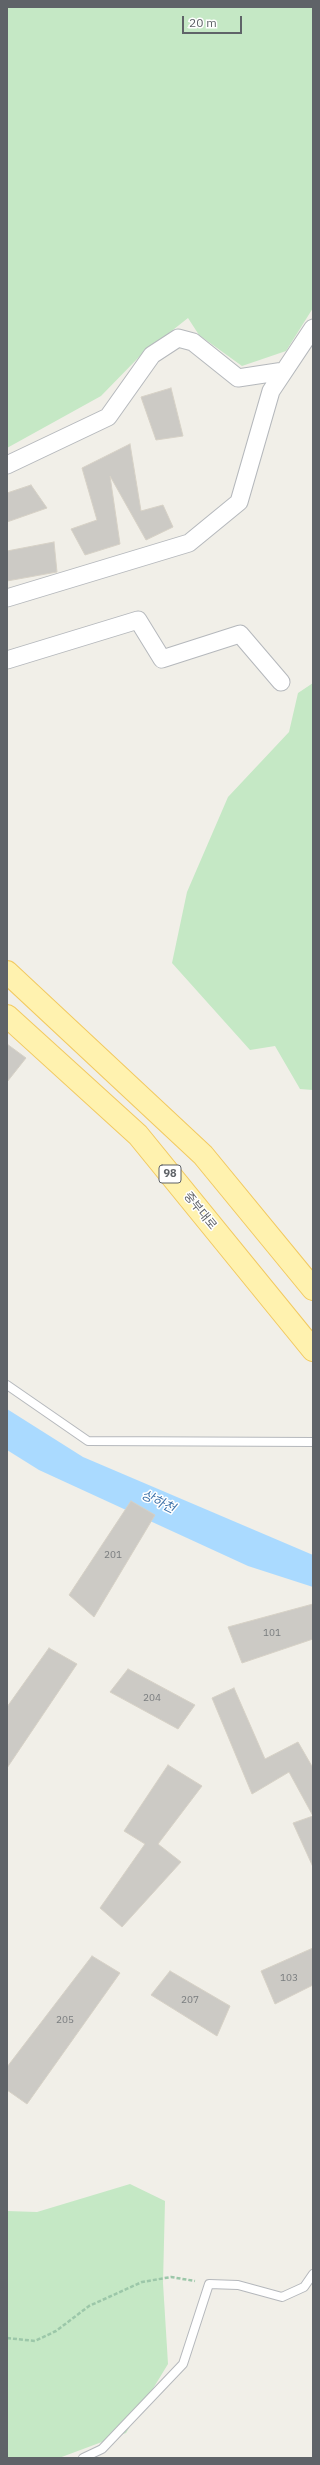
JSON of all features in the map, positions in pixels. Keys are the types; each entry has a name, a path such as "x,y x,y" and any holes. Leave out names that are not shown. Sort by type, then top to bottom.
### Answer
{"main road":[{"path":"7,972 203,1155 313,1289"},
{"name":"중부대로","path":"7,1016 138,1135 313,1350"}],"street":[{"path":"7,598 189,543 239,502 271,391 313,328"},
{"path":"7,465 108,416 152,355 178,338 193,342 238,378 284,371"},
{"path":"7,660 138,620 162,659 240,634 281,682"}],"lane":[{"path":"7,1385 88,1441 313,1442"},
{"path":"83,2458 102,2449 183,2364 209,2284 238,2285 282,2297 304,2287 313,2274"}],"path":[{"path":"7,2338 35,2341 56,2331 89,2306 142,2282 171,2277 209,2284"}],"green space":[{"path":"7,7 313,7 313,308 286,351 242,366 199,335 188,318 140,356 101,396 7,448"},
{"path":"313,683 313,1090 300,1089 275,1046 250,1050 172,963 187,892 228,797 289,732 298,693"},
{"path":"130,2184 165,2201 163,2283 168,2364 126,2433 59,2458 7,2458 7,2211 37,2212"}],"water":[{"name":"상하천","path":"7,1409 83,1457 313,1555 313,1587 248,1566 39,1470 7,1450"}],"building":[{"path":"171,388 183,436 156,440 141,397"},
{"path":"130,444 141,511 163,505 173,527 146,540 110,476 120,544 85,555 71,529 97,520 82,468"},
{"path":"31,485 47,508 7,522 7,493"},
{"path":"54,542 57,572 7,581 7,551"},
{"path":"7,1044 26,1058 7,1082"},
{"path":"131,1501 155,1515 94,1617 69,1595"},
{"path":"313,1604 313,1639 242,1663 228,1627"},
{"path":"49,1648 77,1664 7,1768 7,1707"},
{"path":"128,1669 195,1705 178,1729 110,1692"},
{"path":"234,1688 265,1759 298,1742 313,1768 313,1816 289,1772 252,1794 212,1698"},
{"path":"168,1765 202,1786 158,1844 181,1862 122,1927 100,1908 145,1844 124,1831"},
{"path":"313,1816 313,1867 293,1823"},
{"path":"313,1948 313,1985 275,2004 261,1971"},
{"path":"92,1956 120,1973 27,2104 7,2090 7,2067"},
{"path":"170,1971 230,2006 217,2036 151,1995"}]}
